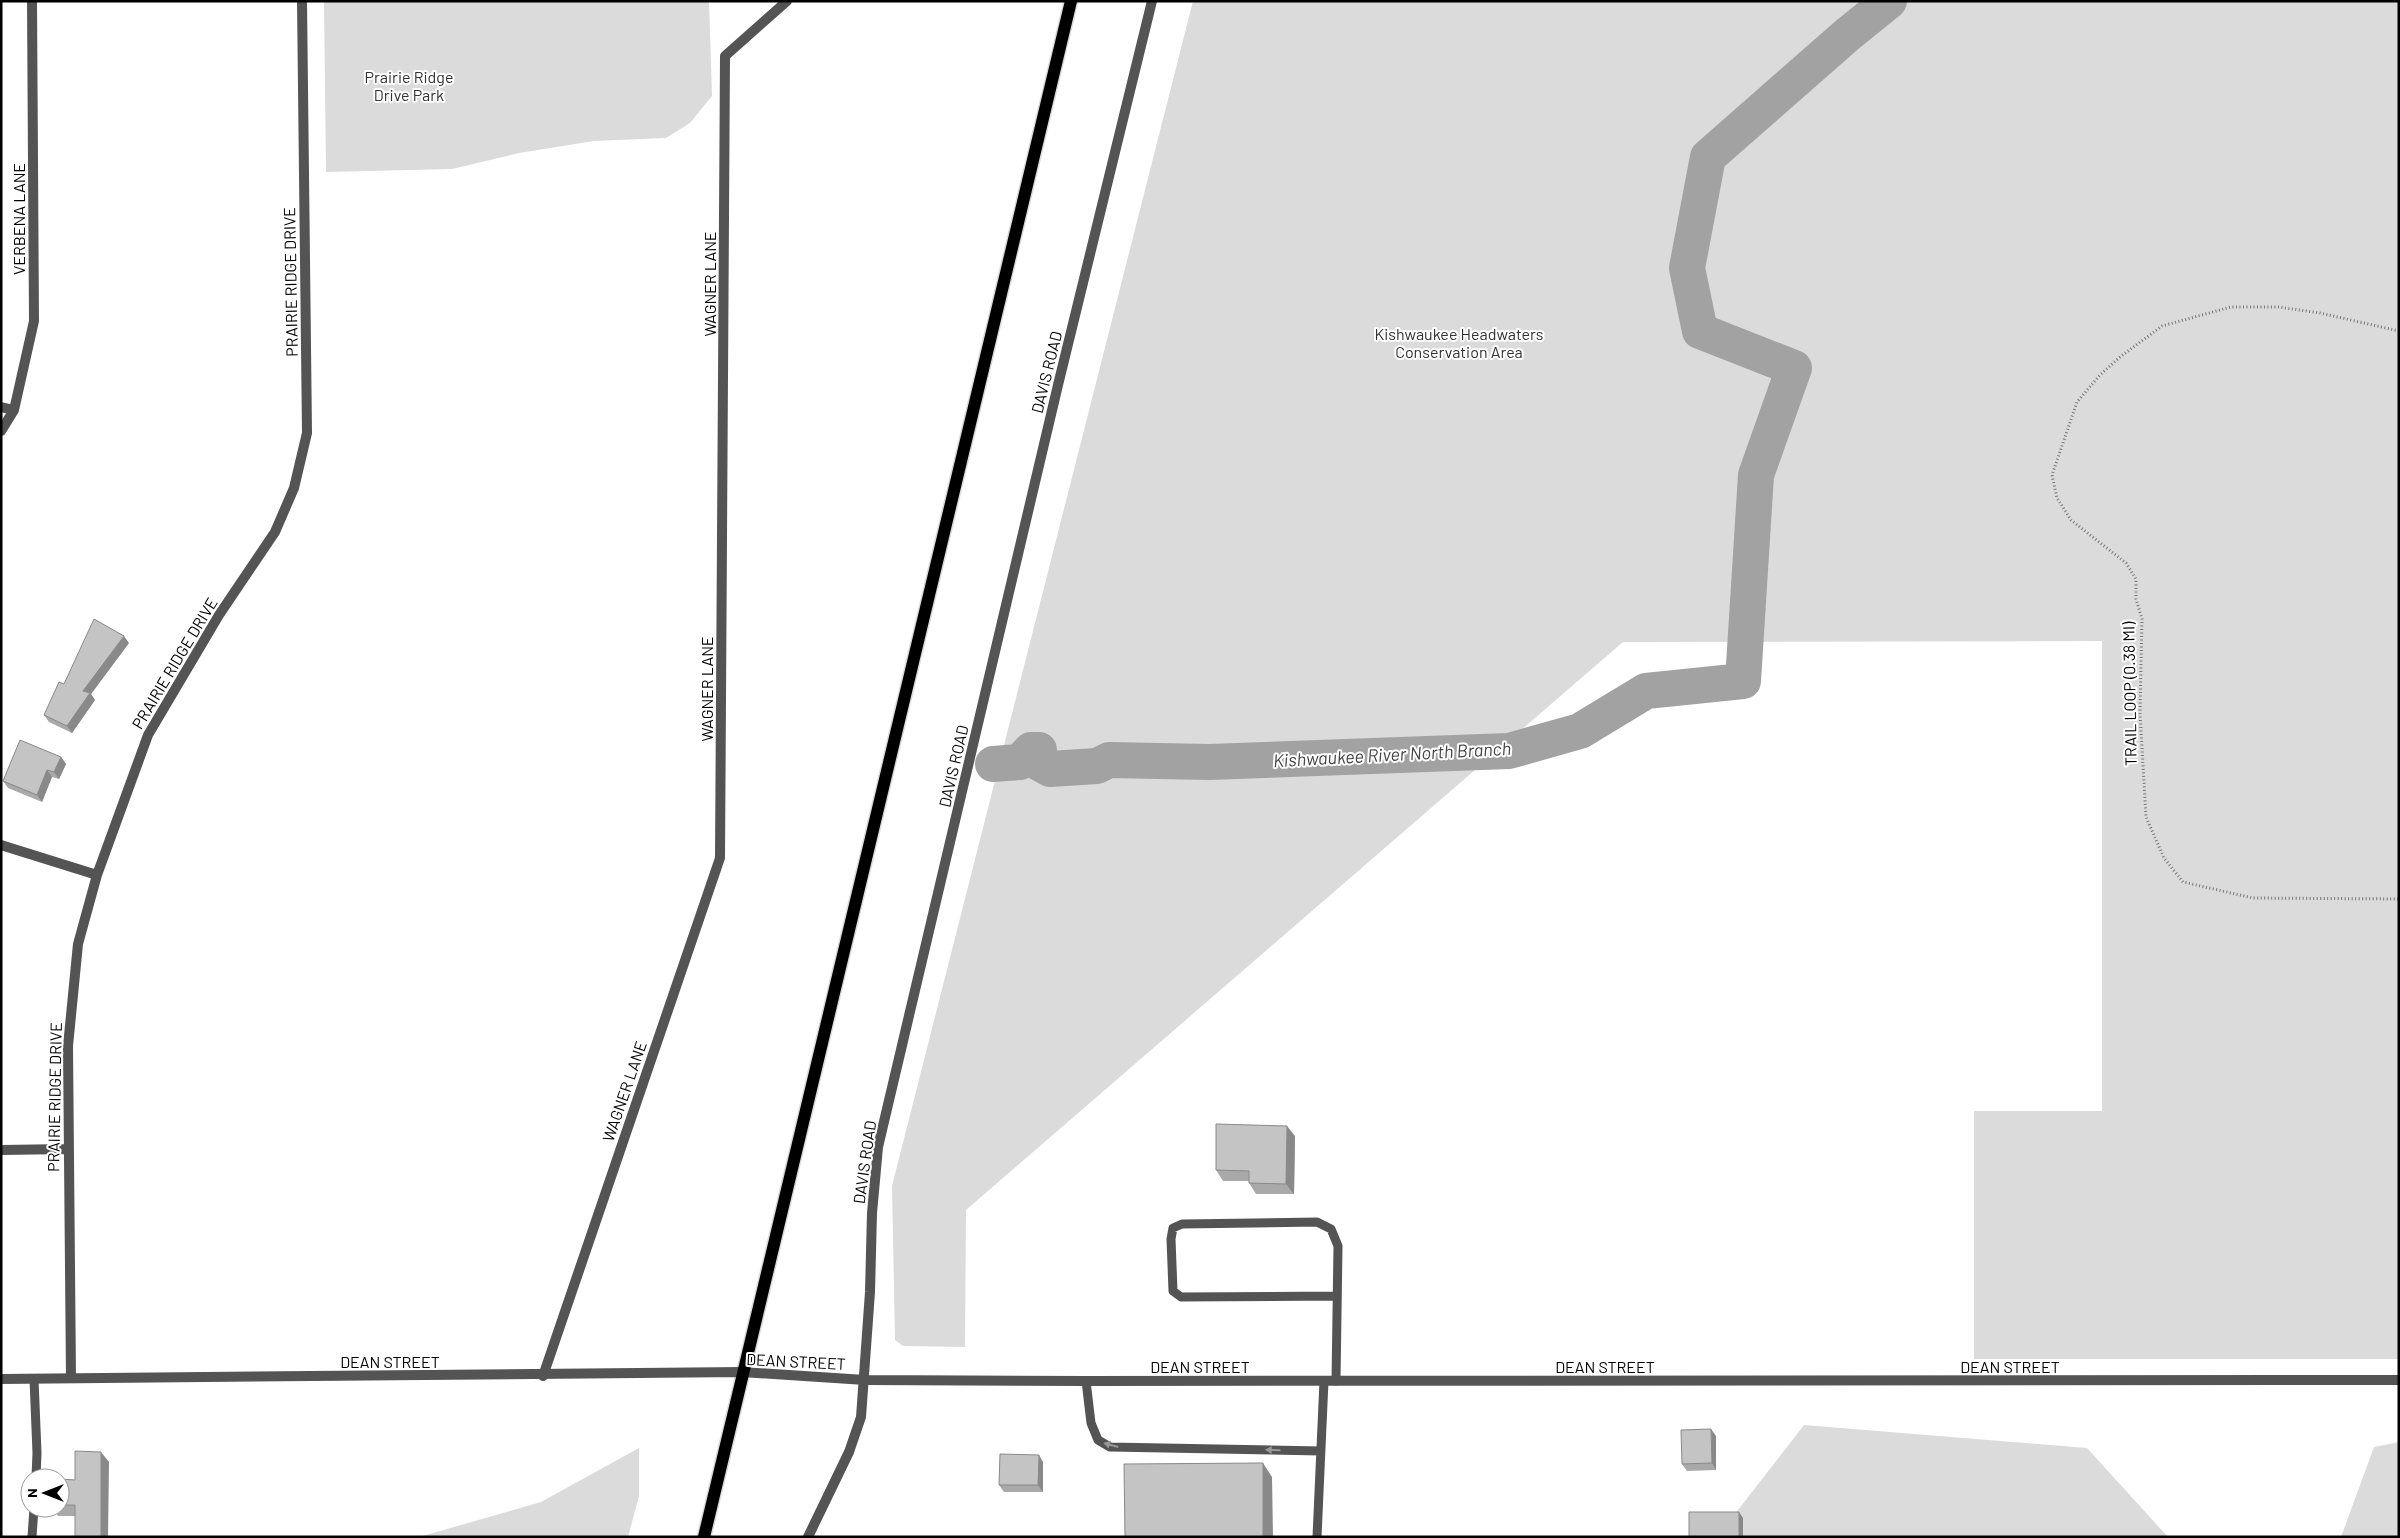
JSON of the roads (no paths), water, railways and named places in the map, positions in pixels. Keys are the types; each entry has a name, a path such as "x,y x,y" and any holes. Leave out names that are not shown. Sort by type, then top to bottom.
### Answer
{"main road":[{"path":"704,1537 1071,1"}],"street":[{"name":"VERBENA LANE","path":"1,431 14,410 34,321 32,1"},
{"name":"PRAIRIE RIDGE DRIVE","path":"71,1378 68,1046 78,944 97,875 148,735 219,615 275,532 294,488 307,433 302,1"},
{"name":"WAGNER LANE","path":"543,1376 720,858 725,56 787,1"},
{"name":"DAVIS ROAD","path":"808,1537 849,1452 861,1418 870,1292 872,1213 878,1147 1056,394 1152,1"},
{"path":"1,407 14,410"},
{"path":"1,844 97,875"},
{"path":"1,1150 68,1149"},
{"name":"DEAN STREET","path":"1,1379 543,1376 742,1372 864,1380 2399,1380"}],"lane":[{"path":"1336,1381 1338,1246 1330,1229 1317,1222 1182,1224 1174,1228 1171,1239 1174,1291 1181,1297 1337,1296"},
{"path":"34,1379 36,1468"},
{"path":"1086,1381 1094,1432 1098,1440 1110,1447 1321,1451"},
{"path":"1317,1537 1324,1381"},
{"path":"32,1537 33,1518"}],"waterway":[{"name":"Kishwaukee River North Branch","path":"993,764 1020,762 1031,750 1039,750 1039,763 1050,769 1097,766 1109,760 1209,762 1509,751 1580,731 1646,691 1743,681 1756,475 1794,368 1700,331 1687,268 1708,157 1847,35 1889,1"}],"park label":[{"name":"Prairie Ridge Drive Park","path":"409,85"},
{"name":"Kishwaukee Headwaters Conservation Area","path":"1459,342"}]}
